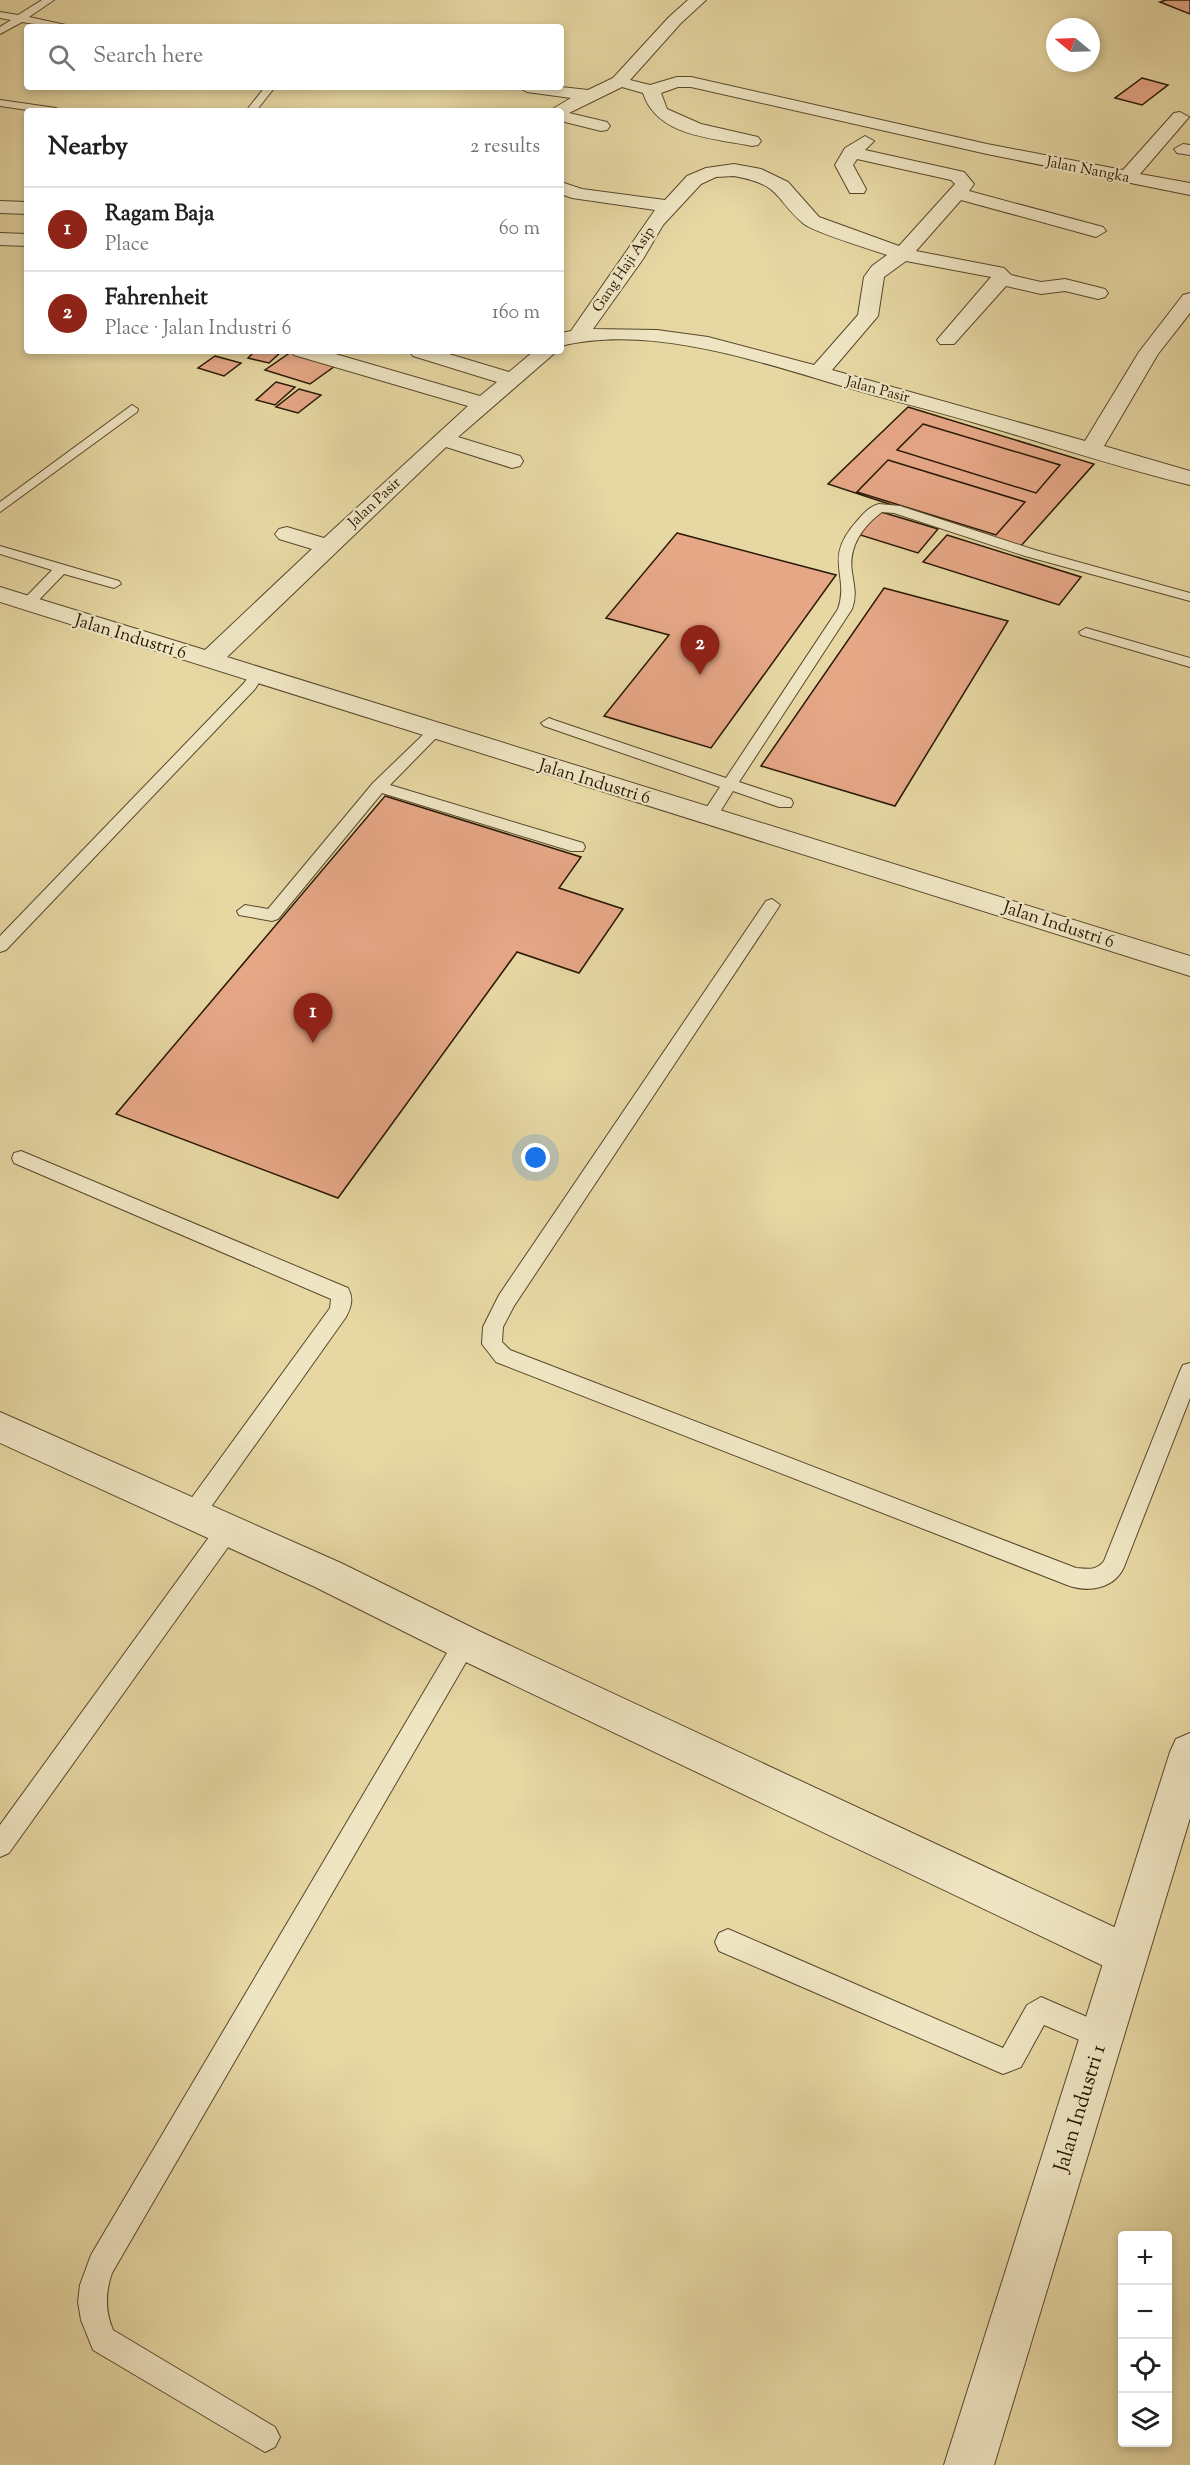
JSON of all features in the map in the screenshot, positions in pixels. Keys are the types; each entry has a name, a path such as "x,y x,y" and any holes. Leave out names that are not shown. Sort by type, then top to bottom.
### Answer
{"street":[{"path":"564,108 619,82 675,20 698,0"},
{"path":"619,82 651,90 657,107 664,115 679,122 752,141"},
{"name":"Jalan Nangka","path":"651,90 677,82 691,82 987,148 1190,189"},
{"path":"549,90 594,96"},
{"path":"564,117 602,126"},
{"path":"1127,177 1180,117"},
{"path":"857,189 844,165 851,152 885,125"},
{"path":"819,373 835,351 868,316 874,277 889,262 902,254 965,184 957,176 851,152"},
{"name":"Gang Haji Asip","path":"569,337 633,260 655,222 694,180 713,172 734,170 761,175 781,186 812,221 902,254 997,272 1001,279 1041,288 1065,285 1098,293"},
{"path":"564,190 671,207"},
{"path":"957,193 1096,231"},
{"path":"0,207 24,208"},
{"path":"0,239 24,240"},
{"path":"948,340 1001,279"},
{"path":"1091,450 1149,352 1180,327 1190,299"},
{"name":"Jalan Pasir","path":"569,337 657,336 708,343 900,394 1190,478"},
{"path":"313,354 485,405"},
{"path":"427,354 514,380"},
{"name":"Jalan Pasir","path":"208,660 442,440 544,354"},
{"path":"442,440 512,461"},
{"path":"288,534 327,546"},
{"name":"Jalan Industri 6","path":"0,594 1190,966"},
{"path":"0,1426 328,1575 465,1643 1127,1954"},
{"name":"Jalan Industri 1","path":"969,2465 1190,1752"}],"lane":[{"path":"0,32 49,0"},
{"path":"0,15 54,24"},
{"path":"253,108 268,90"},
{"path":"0,103 35,108"},
{"path":"0,508 132,409"},
{"path":"709,816 845,609 851,594 844,568 848,546 859,527 879,508 895,508 1030,553 1190,597"},
{"path":"0,550 114,584"},
{"path":"28,603 61,569"},
{"path":"1086,632 1190,663"},
{"path":"0,946 250,686 257,675"},
{"path":"549,723 785,803"},
{"path":"245,911 272,915 379,787 435,731"},
{"path":"379,787 577,848"},
{"path":"772,905 506,1301 493,1327 492,1344 503,1356 1075,1578 1093,1580 1104,1577 1113,1567 1190,1371"},
{"path":"0,1845 211,1522 342,1304 341,1294 21,1158"},
{"path":"265,2437 103,2340 93,2320 92,2288 100,2265 465,1643"},
{"path":"728,1942 1003,2061 1012,2058 1036,2014 1041,2010 1101,2036"}],"building":[{"path":"1190,0 1190,14 1160,2"},
{"path":"1142,78 1168,85 1142,105 1115,98"},
{"path":"252,354 279,354 269,363 248,358"},
{"path":"288,354 297,354 335,366 310,384 265,370"},
{"path":"215,356 241,363 224,376 198,368"},
{"path":"276,382 295,387 275,405 256,400"},
{"path":"299,389 321,395 298,413 276,407"},
{"path":"908,407 1094,464 1020,547 828,484"},
{"path":"923,424 1060,465 1036,493 897,450"},
{"path":"888,460 1025,502 996,535 857,492"},
{"path":"878,511 938,529 918,553 857,534"},
{"path":"677,533 836,575 711,748 604,716 669,635 606,618"},
{"path":"947,535 1081,577 1059,605 923,562"},
{"path":"884,588 1008,621 895,806 761,766"},
{"path":"385,796 581,857 559,888 623,909 579,973 517,952 338,1198 116,1114"}],"place":[{"name":"Fahrenheit","path":"700,675"},
{"name":"Ragam Baja","path":"313,1043"}]}
